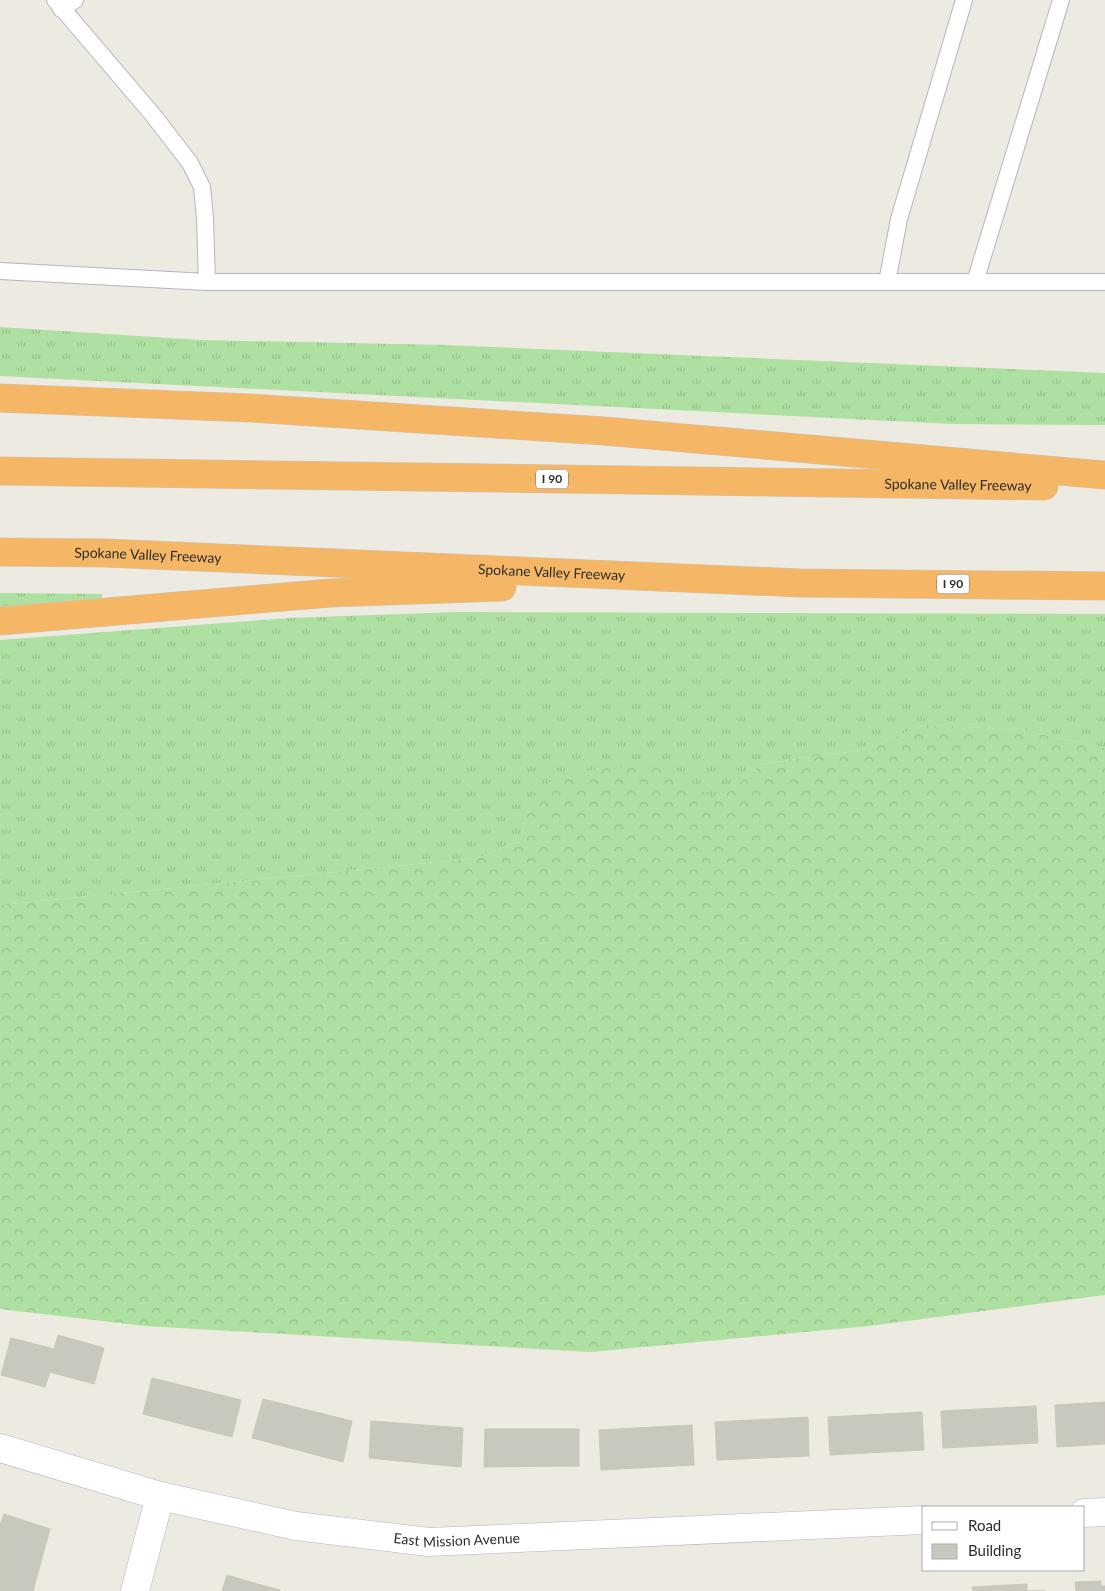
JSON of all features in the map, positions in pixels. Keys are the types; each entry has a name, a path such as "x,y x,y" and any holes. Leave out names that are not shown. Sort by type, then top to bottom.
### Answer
{"highway":[{"path":"0,398 250,408 604,431 1105,475"},
{"name":"Spokane Valley Freeway","path":"0,471 1105,487"},
{"name":"Spokane Valley Freeway","path":"0,552 105,553 800,583 1105,586"},
{"path":"0,621 330,593 505,586 800,583"}],"street":[{"name":"East Mission Avenue","path":"0,1448 160,1496 296,1526 429,1542 922,1520"},
{"path":"135,1591 160,1496"},
{"path":"1085,1513 1105,1512"}],"lane":[{"path":"76,0 58,5 153,115 190,163 202,187 206,218 207,282"},
{"path":"888,282 898,219 964,0"},
{"path":"975,282 1061,0"},
{"path":"0,271 207,282 1105,282"}],"green space":[{"path":"0,327 200,340 445,345 1105,373 1105,425 953,424 0,376"},
{"path":"0,593 102,594 102,599 0,609"},
{"path":"458,612 1105,614 1105,748 1022,730 925,725 862,750 762,764 718,800 528,809 520,841 478,858 0,905 0,640 290,618"},
{"path":"925,725 1022,730 1105,748 1105,1295 869,1326 591,1352 145,1326 0,1309 0,905 478,858 520,841 528,809 539,785 598,768 656,767 718,800 762,764 862,750"}],"building":[{"path":"58,1335 104,1348 94,1384 50,1372 45,1387 1,1375 11,1338 54,1349"},
{"path":"152,1378 241,1400 232,1437 143,1414"},
{"path":"263,1399 352,1421 343,1462 252,1438"},
{"path":"1105,1402 1105,1444 1057,1447 1055,1405"},
{"path":"1036,1406 1038,1443 943,1448 941,1411"},
{"path":"922,1412 924,1450 830,1455 828,1417"},
{"path":"808,1417 809,1456 717,1460 715,1422"},
{"path":"371,1421 463,1428 461,1467 369,1458"},
{"path":"692,1425 694,1465 601,1470 599,1430"},
{"path":"485,1429 579,1429 579,1466 484,1467"},
{"path":"4,1514 50,1529 33,1591 0,1591 0,1525"},
{"path":"227,1575 261,1585 259,1591 222,1591"},
{"path":"1101,1581 1101,1586 1105,1586 1105,1591 1076,1591 1075,1582"},
{"path":"1027,1584 1027,1591 973,1591 972,1587"},
{"path":"261,1585 280,1590 280,1591 259,1591"}]}
